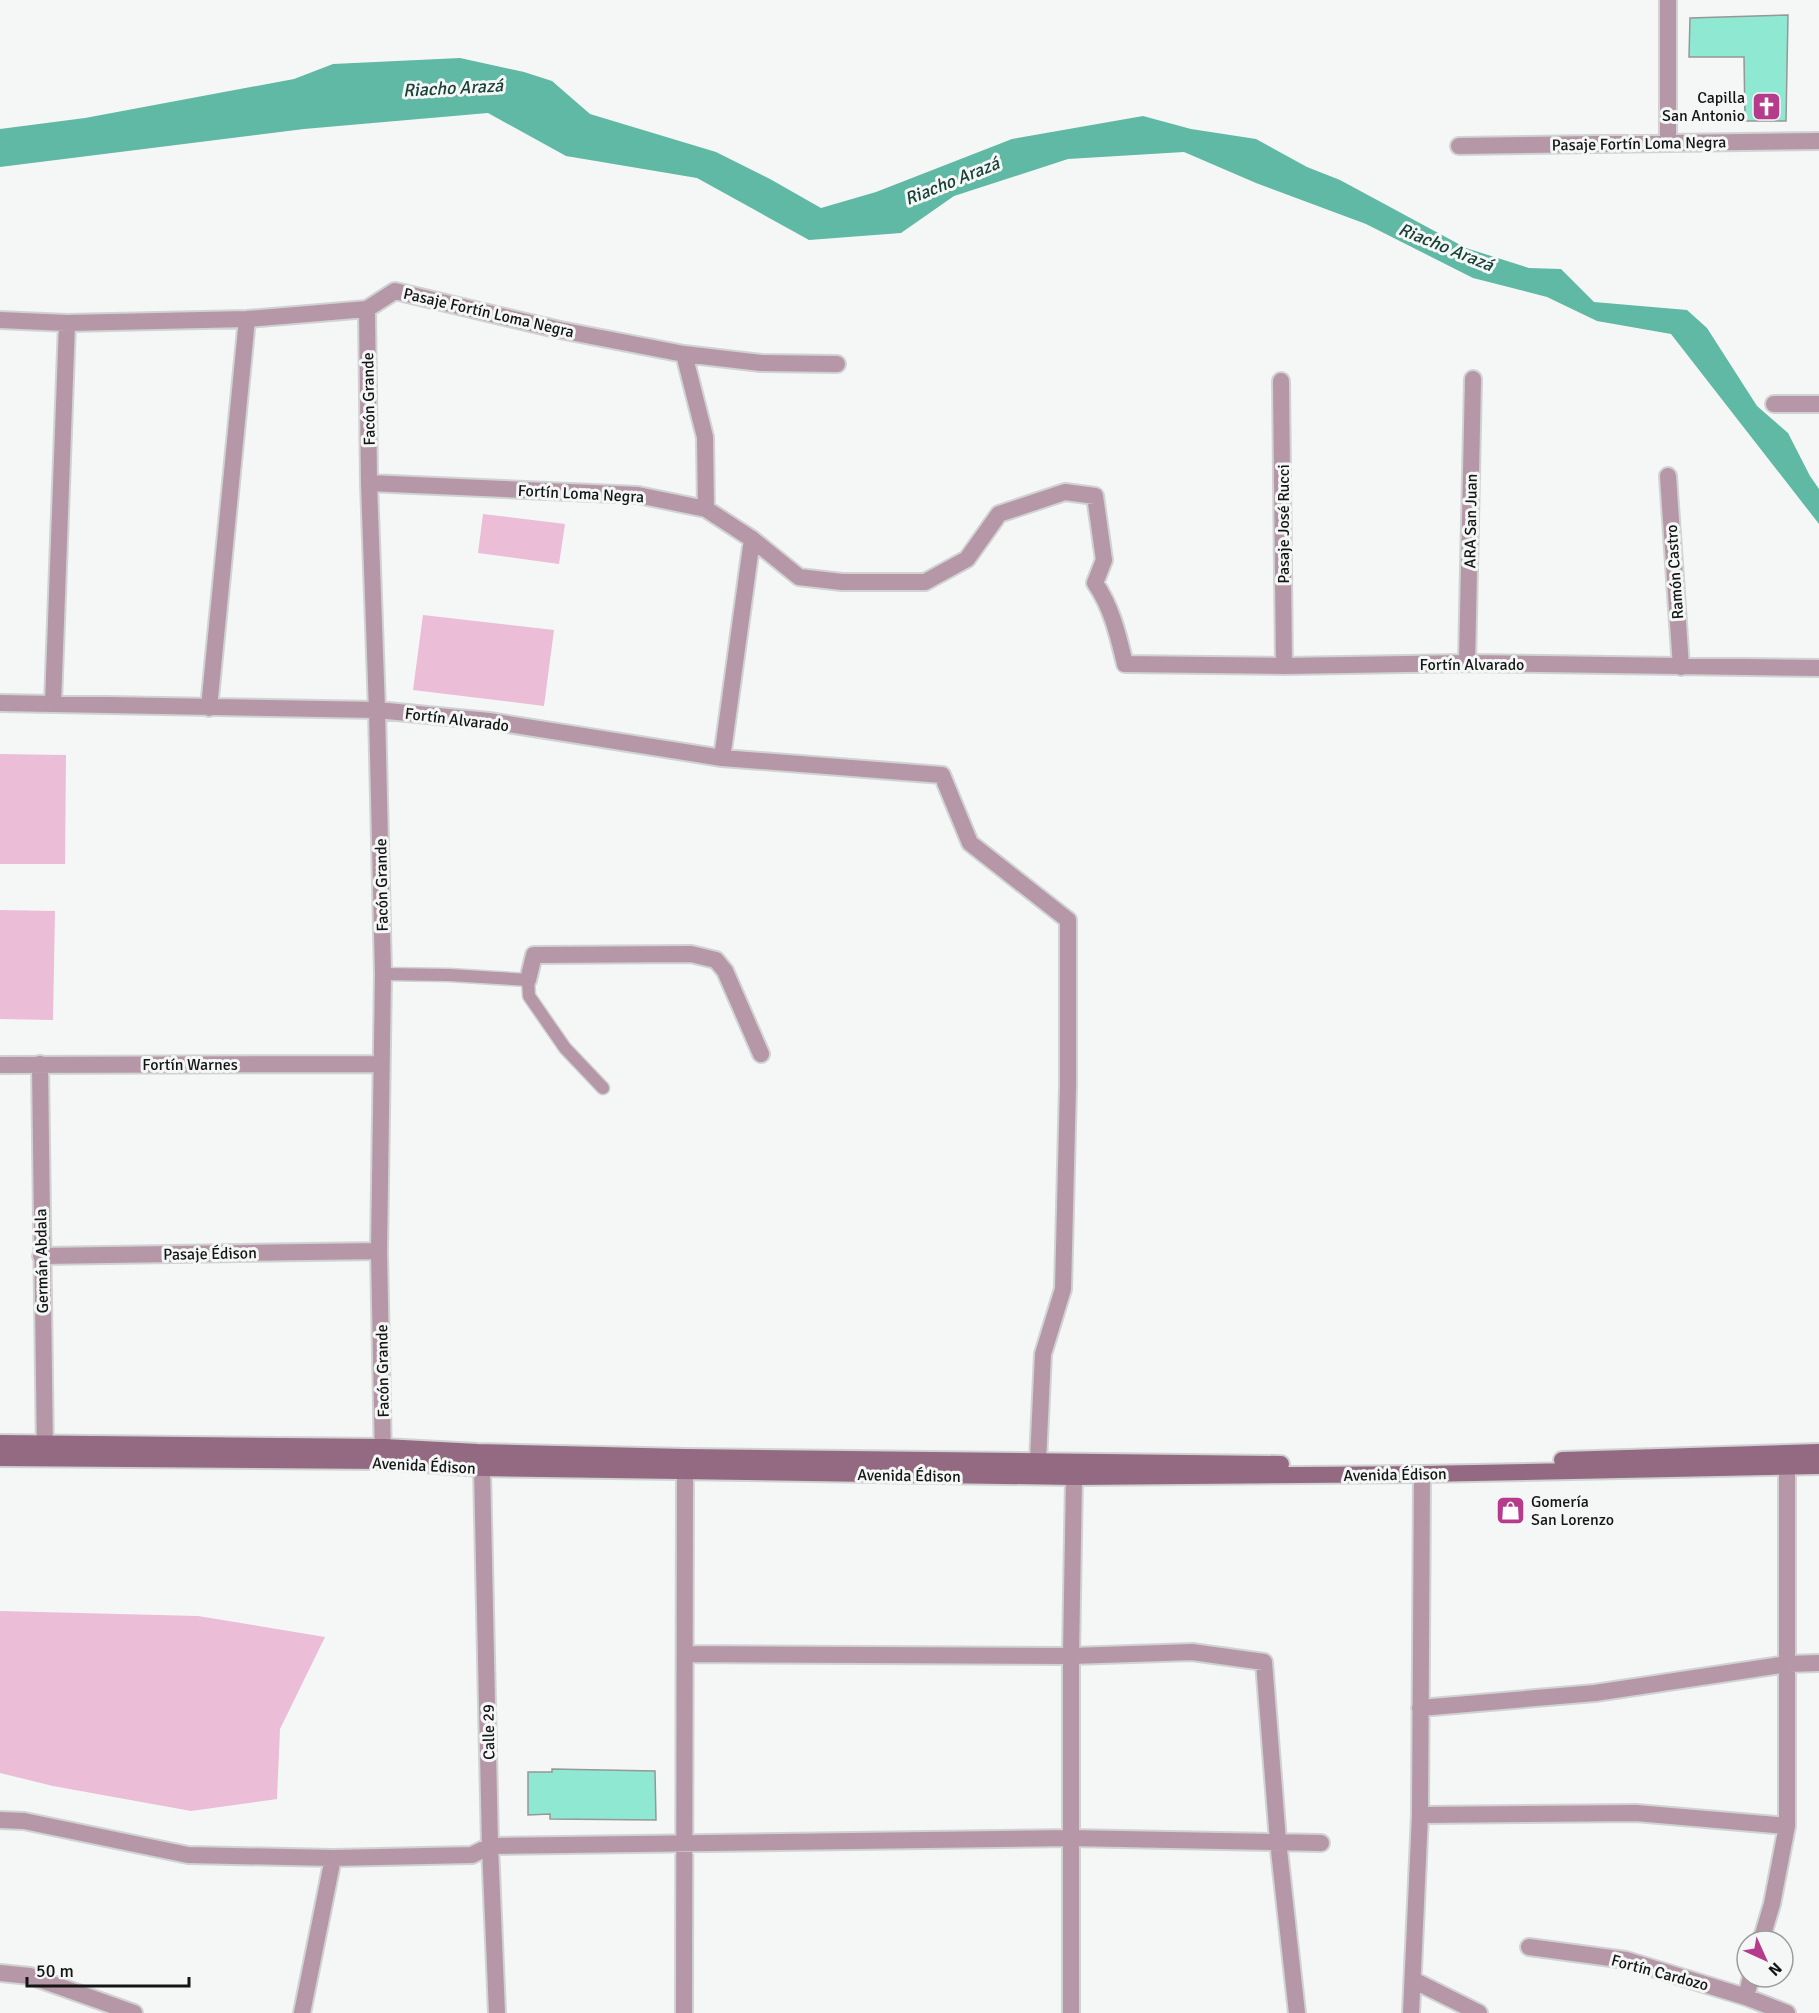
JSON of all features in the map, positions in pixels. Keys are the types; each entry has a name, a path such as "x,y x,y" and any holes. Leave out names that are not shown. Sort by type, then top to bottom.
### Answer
{"main road":[{"name":"Avenida Édison","path":"0,1443 45,1451"},
{"name":"Avenida Édison","path":"0,1458 45,1451 384,1454 477,1452 686,1465 1074,1477 1422,1474 1819,1466"},
{"name":"Avenida Édison","path":"384,1454 482,1468 1038,1460 1339,1464 1819,1452"}],"street":[{"path":"1668,0 1668,142"},
{"name":"Pasaje Fortín Loma Negra","path":"1459,146 1819,141"},
{"name":"Pasaje Fortín Loma Negra","path":"0,320 67,323 247,319 367,309 395,291 560,330 684,354 761,363 837,364"},
{"name":"Facón Grande","path":"367,309 369,483 377,710 382,974 379,1251 384,1454"},
{"path":"209,708 247,319"},
{"path":"53,703 67,323"},
{"path":"684,354 705,437 706,509"},
{"name":"ARA San Juan","path":"1467,663 1473,379"},
{"name":"Pasaje José Rucci","path":"1281,381 1284,666"},
{"path":"1773,404 1819,404"},
{"name":"Ramón Castro","path":"1668,476 1681,667"},
{"name":"Fortín Loma Negra","path":"369,483 638,495 706,509 752,538 799,577 842,582 925,582 967,559 999,514 1065,492 1095,496 1104,560 1095,583 1107,599 1125,664"},
{"path":"723,758 752,538"},
{"name":"Fortín Alvarado","path":"1125,664 1284,666 1467,663 1819,668"},
{"name":"Fortín Alvarado","path":"0,703 377,710 489,721 723,758 942,775 970,843 1068,920 1064,1289 1042,1354 1038,1460"},
{"path":"528,980 534,955 691,954 716,960 725,970 761,1054"},
{"name":"Germán Abdala","path":"40,1064 45,1451"},
{"name":"Fortín Warnes","path":"0,1065 380,1064"},
{"name":"Pasaje Édison","path":"41,1256 379,1251"},
{"name":"Calle 29","path":"477,1452 482,1468 490,1846 497,2013"},
{"path":"1765,1929 1772,1904 1787,1826 1787,1467 1774,1454"},
{"path":"1038,1460 1074,1477 1071,1656 1071,2013"},
{"path":"684,2013 686,1465"},
{"path":"1411,2013 1420,1815 1422,1474"},
{"path":"686,1654 1071,1656 1192,1652 1264,1662 1278,1841 1297,2013"},
{"path":"1420,1708 1595,1693 1787,1664 1819,1664"},
{"path":"1420,1815 1636,1814 1787,1826"},
{"path":"0,1820 24,1821 188,1855 333,1858 472,1855 490,1846 685,1843 1070,1838 1321,1843"},
{"path":"302,2013 333,1858"},
{"name":"Fortín Cardozo","path":"1529,1947 1626,1960 1746,1997 1787,2013"},
{"path":"0,1972 30,1976 134,2013"},
{"path":"1413,1980 1479,2013"},
{"path":"1746,1997 1748,1989"}],"lane":[{"path":"382,974 528,980 529,996 565,1048 603,1088"}],"shaded area":[{"path":"483,514 565,524 559,564 478,553"},
{"path":"423,615 554,630 544,706 413,690"},
{"path":"0,754 66,755 65,864 0,864"},
{"path":"0,910 55,911 53,1020 0,1019"},
{"path":"0,1611 198,1616 325,1637 280,1729 277,1799 191,1811 53,1786 0,1773"}],"water":[{"name":"Riacho Arazá","path":"460,58 524,72 552,81 590,114 716,152 821,208 876,192 1012,139 1143,116 1191,129 1256,139 1307,167 1340,180 1466,248 1529,268 1561,269 1594,302 1687,310 1707,328 1757,406 1788,433 1819,489 1819,524 1671,334 1597,321 1547,297 1473,278 1366,224 1256,183 1184,152 1068,159 954,196 901,233 809,240 697,178 566,156 488,113 304,129 0,167 0,129 85,118 294,79 333,64"}],"building":[{"path":"1788,15 1786,121 1745,121 1744,57 1689,57 1690,18"},
{"path":"552,1769 655,1771 656,1820 550,1819 550,1814 528,1815 528,1772 552,1772"}],"place":[{"name":"Capilla San Antonio","path":"1766,106"},
{"name":"Gomería San Lorenzo","path":"1510,1510"}]}
